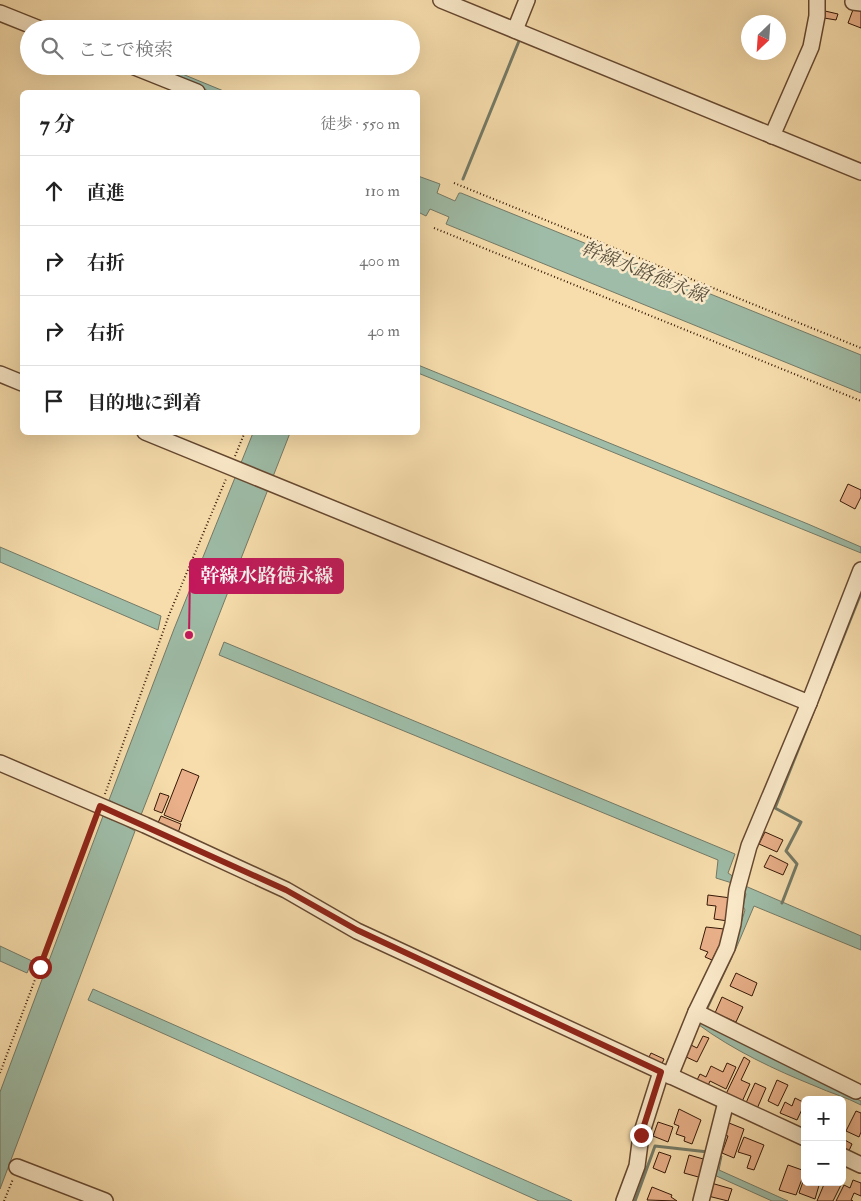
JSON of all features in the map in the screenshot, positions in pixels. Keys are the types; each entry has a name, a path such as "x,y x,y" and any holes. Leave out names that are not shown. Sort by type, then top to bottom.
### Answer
{"street":[{"path":"441,0 861,172"},
{"path":"515,30 527,0"},
{"path":"772,136 811,47 817,16 817,0"},
{"path":"0,13 20,21"},
{"path":"154,75 191,90"},
{"path":"0,374 20,382"},
{"path":"152,435 809,703"},
{"path":"624,1201 637,1166 641,1135 666,1074 727,948 733,924 738,884 749,846 809,703 861,570"},
{"path":"0,763 106,808 286,890 357,930 801,1136"},
{"path":"696,1012 856,1091"},
{"path":"701,1201 726,1102"},
{"path":"846,1158 861,1165"},
{"path":"17,1167 105,1201"}],"path":[{"path":"454,183 861,348"},
{"path":"434,228 861,401"},
{"path":"0,1073 106,808 169,615 238,470 244,435"},
{"path":"4,1201 17,1167"}],"water":[{"path":"168,75 185,75 221,90 206,90"},
{"path":"420,177 440,184 437,193 455,201 459,193 461,193 861,355 861,393 446,224 449,217 430,209 426,216 420,213"},
{"path":"420,366 808,524 861,547 861,553 420,374"},
{"path":"252,435 289,435 141,815 132,811 126,826 135,831 0,1189 0,1092 103,816 112,820 118,805 109,800 174,629"},
{"path":"0,547 161,616 158,630 0,562"},
{"path":"224,642 735,854 728,873 734,877 732,883 716,878 718,860 219,655"},
{"path":"743,885 861,936 861,950 754,906 735,951 733,950 745,910 743,906 746,894 742,889"},
{"path":"0,946 32,961 27,973 0,961"},
{"path":"93,989 572,1201 539,1201 88,1000"},
{"path":"700,1022 861,1101 861,1105 846,1098 846,1096 839,1096 826,1091 755,1059 699,1025"},
{"path":"715,1152 722,1156 719,1170 788,1201 772,1201 712,1174"}],"building":[{"path":"854,7 861,10 861,28 848,23"},
{"path":"825,11 838,14 836,20 824,18"},
{"path":"848,484 861,490 861,497 855,509 840,501"},
{"path":"182,769 199,776 181,822 164,815"},
{"path":"160,793 169,796 162,813 154,810"},
{"path":"161,816 181,824 178,833 157,825"},
{"path":"765,832 783,840 777,852 759,844"},
{"path":"770,855 788,864 783,875 764,867"},
{"path":"708,895 731,898 728,921 714,919 716,906 707,905"},
{"path":"706,927 724,929 722,946 719,946 712,960 705,957 708,952 700,949"},
{"path":"736,973 757,983 752,996 730,986"},
{"path":"722,997 743,1007 736,1022 715,1013"},
{"path":"703,1036 709,1038 697,1062 684,1056 689,1044 697,1048"},
{"path":"651,1053 664,1059 661,1066 648,1059"},
{"path":"744,1057 750,1061 741,1080 750,1084 741,1104 725,1096"},
{"path":"727,1063 736,1067 726,1089 710,1081 707,1088 696,1082 700,1074 706,1077 711,1066 723,1072"},
{"path":"777,1080 788,1085 778,1106 768,1101"},
{"path":"755,1083 766,1088 756,1111 745,1105"},
{"path":"795,1098 801,1101 801,1112 797,1120 780,1113 785,1102 792,1106"},
{"path":"679,1109 701,1120 692,1144 684,1141 685,1137 676,1134 679,1126 674,1124"},
{"path":"856,1111 861,1113 861,1132 859,1137 846,1131"},
{"path":"658,1122 673,1127 668,1142 653,1136"},
{"path":"729,1123 744,1129 734,1158 722,1153 728,1136 722,1134"},
{"path":"744,1137 764,1145 754,1170 747,1168 751,1156 738,1152"},
{"path":"846,1141 852,1144 846,1155"},
{"path":"659,1152 671,1156 665,1173 653,1168"},
{"path":"689,1155 707,1160 702,1178 684,1173"},
{"path":"788,1165 801,1170 801,1182 796,1195 779,1190"},
{"path":"853,1180 861,1183 861,1196 854,1193 851,1200 853,1201 836,1201 844,1186 850,1188"},
{"path":"711,1183 732,1189 728,1201 708,1196"},
{"path":"801,1186 819,1186 815,1199 799,1193"},
{"path":"823,1186 840,1186 833,1201 817,1201"},
{"path":"652,1187 672,1195 671,1197 677,1201 647,1200"}],"waterway":[{"path":"463,179 519,41"},
{"path":"825,683 861,593"},
{"path":"782,903 797,864 786,851 801,822 775,808 820,695"},
{"path":"706,1010 731,957"},
{"path":"635,1201 655,1146 708,1152"}],"place":[{"name":"幹線水路徳永線","path":"189,635"}],"route":[{"path":"40,967 100,806 286,890 357,930 661,1072 641,1135"}]}
